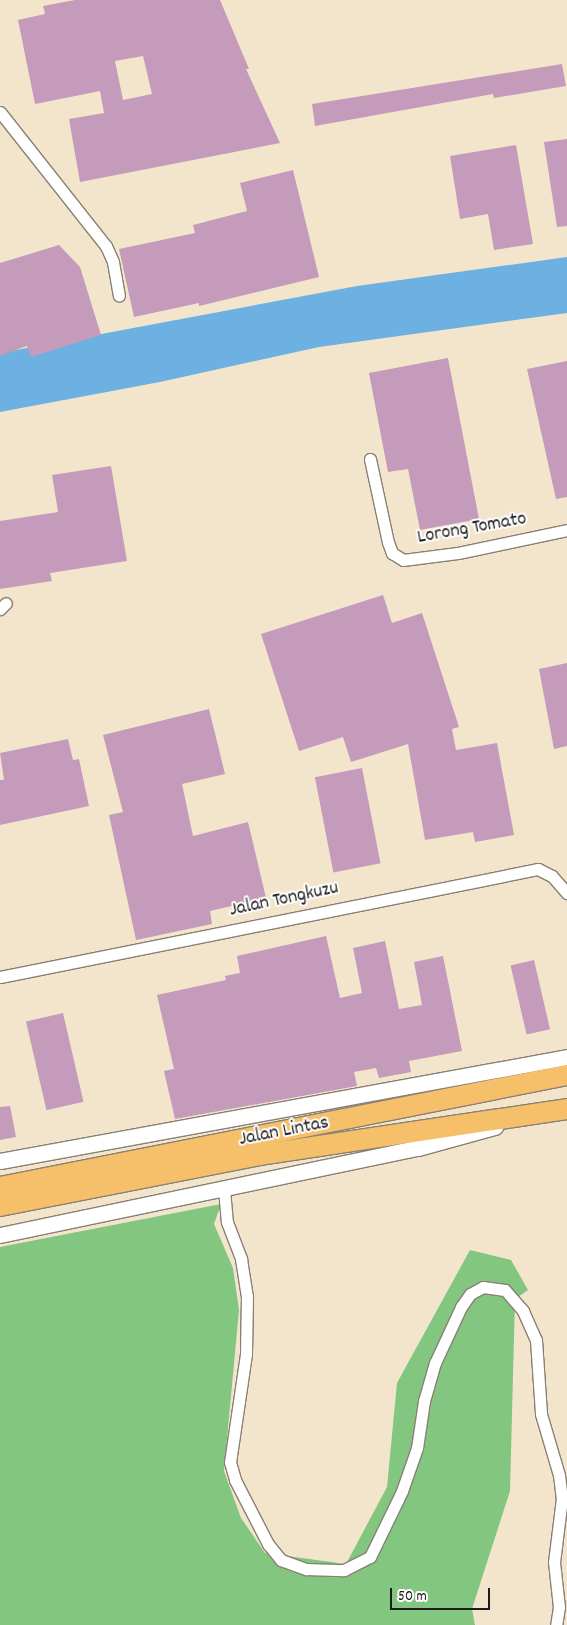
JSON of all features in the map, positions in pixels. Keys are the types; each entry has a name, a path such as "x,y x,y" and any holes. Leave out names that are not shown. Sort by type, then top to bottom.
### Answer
{"highway":[{"name":"Jalan Lintas","path":"0,1187 567,1075"},
{"name":"Jalan Lintas","path":"0,1206 259,1155 567,1109"}],"street":[{"path":"0,112 111,254 119,295"},
{"name":"Lorong Tomato","path":"370,459 388,542 392,553 403,560 458,553 567,530"},
{"name":"Jalan Tongkuzu","path":"0,978 538,870 552,876 567,893"},
{"path":"0,1160 567,1057"},
{"path":"0,1235 418,1148 530,1116"},
{"path":"224,1189 227,1222 240,1259 248,1296 246,1354 230,1462 235,1480 268,1544 281,1560 306,1569 344,1570 370,1557 414,1457 424,1400 435,1363 461,1308 470,1294 483,1287 505,1290 523,1311 536,1340 541,1414 559,1474 562,1498 555,1546 559,1607 556,1625"}],"green space":[{"path":"221,1204 214,1224 233,1268 239,1310 224,1471 241,1518 265,1553 346,1564 387,1487 397,1383 470,1250 511,1260 528,1290 515,1299 510,1491 472,1609 475,1625 0,1625 0,1247"}],"water":[{"path":"567,257 567,313 319,347 160,382 0,412 0,353 357,286"}],"building":[{"path":"75,0 220,0 249,69 246,69 280,143 80,182 69,119 104,113 100,91 35,104 18,20 45,14 43,6","holes":["143,56 152,94 123,100 115,61"]},
{"path":"562,64 566,86 494,98 493,94 315,126 312,104"},
{"path":"567,139 567,226 557,227 544,142"},
{"path":"516,145 533,244 494,250 488,214 460,219 450,156"},
{"path":"293,170 319,277 199,306 199,303 134,317 119,249 195,233 193,225 247,211 240,183"},
{"path":"59,245 80,267 101,335 31,357 27,346 0,356 0,263"},
{"path":"448,358 479,519 420,530 408,469 388,472 369,373"},
{"path":"567,361 567,497 556,499 527,369"},
{"path":"111,466 127,561 50,573 52,581 0,589 0,521 58,512 52,475"},
{"path":"383,595 392,623 422,613 459,727 452,729 456,750 497,743 514,835 475,842 473,832 425,840 408,744 351,762 343,737 299,751 261,634"},
{"path":"567,663 567,746 554,749 539,669"},
{"path":"209,709 225,774 182,784 193,836 248,822 266,898 210,911 212,924 136,940 109,815 123,812 103,735"},
{"path":"68,739 73,760 79,759 89,806 0,825 0,780 4,780 0,753"},
{"path":"362,768 381,863 333,872 315,777"},
{"path":"326,936 340,998 362,993 353,948 385,941 399,1009 422,1005 414,962 443,956 462,1051 409,1061 411,1072 379,1078 376,1068 354,1072 357,1086 175,1119 164,1071 174,1069 157,995 226,980 225,976 240,973 237,956"},
{"path":"534,960 550,1029 527,1035 511,965"},
{"path":"63,1013 83,1102 46,1110 26,1022"},
{"path":"10,1106 16,1137 0,1140 0,1107"}]}
